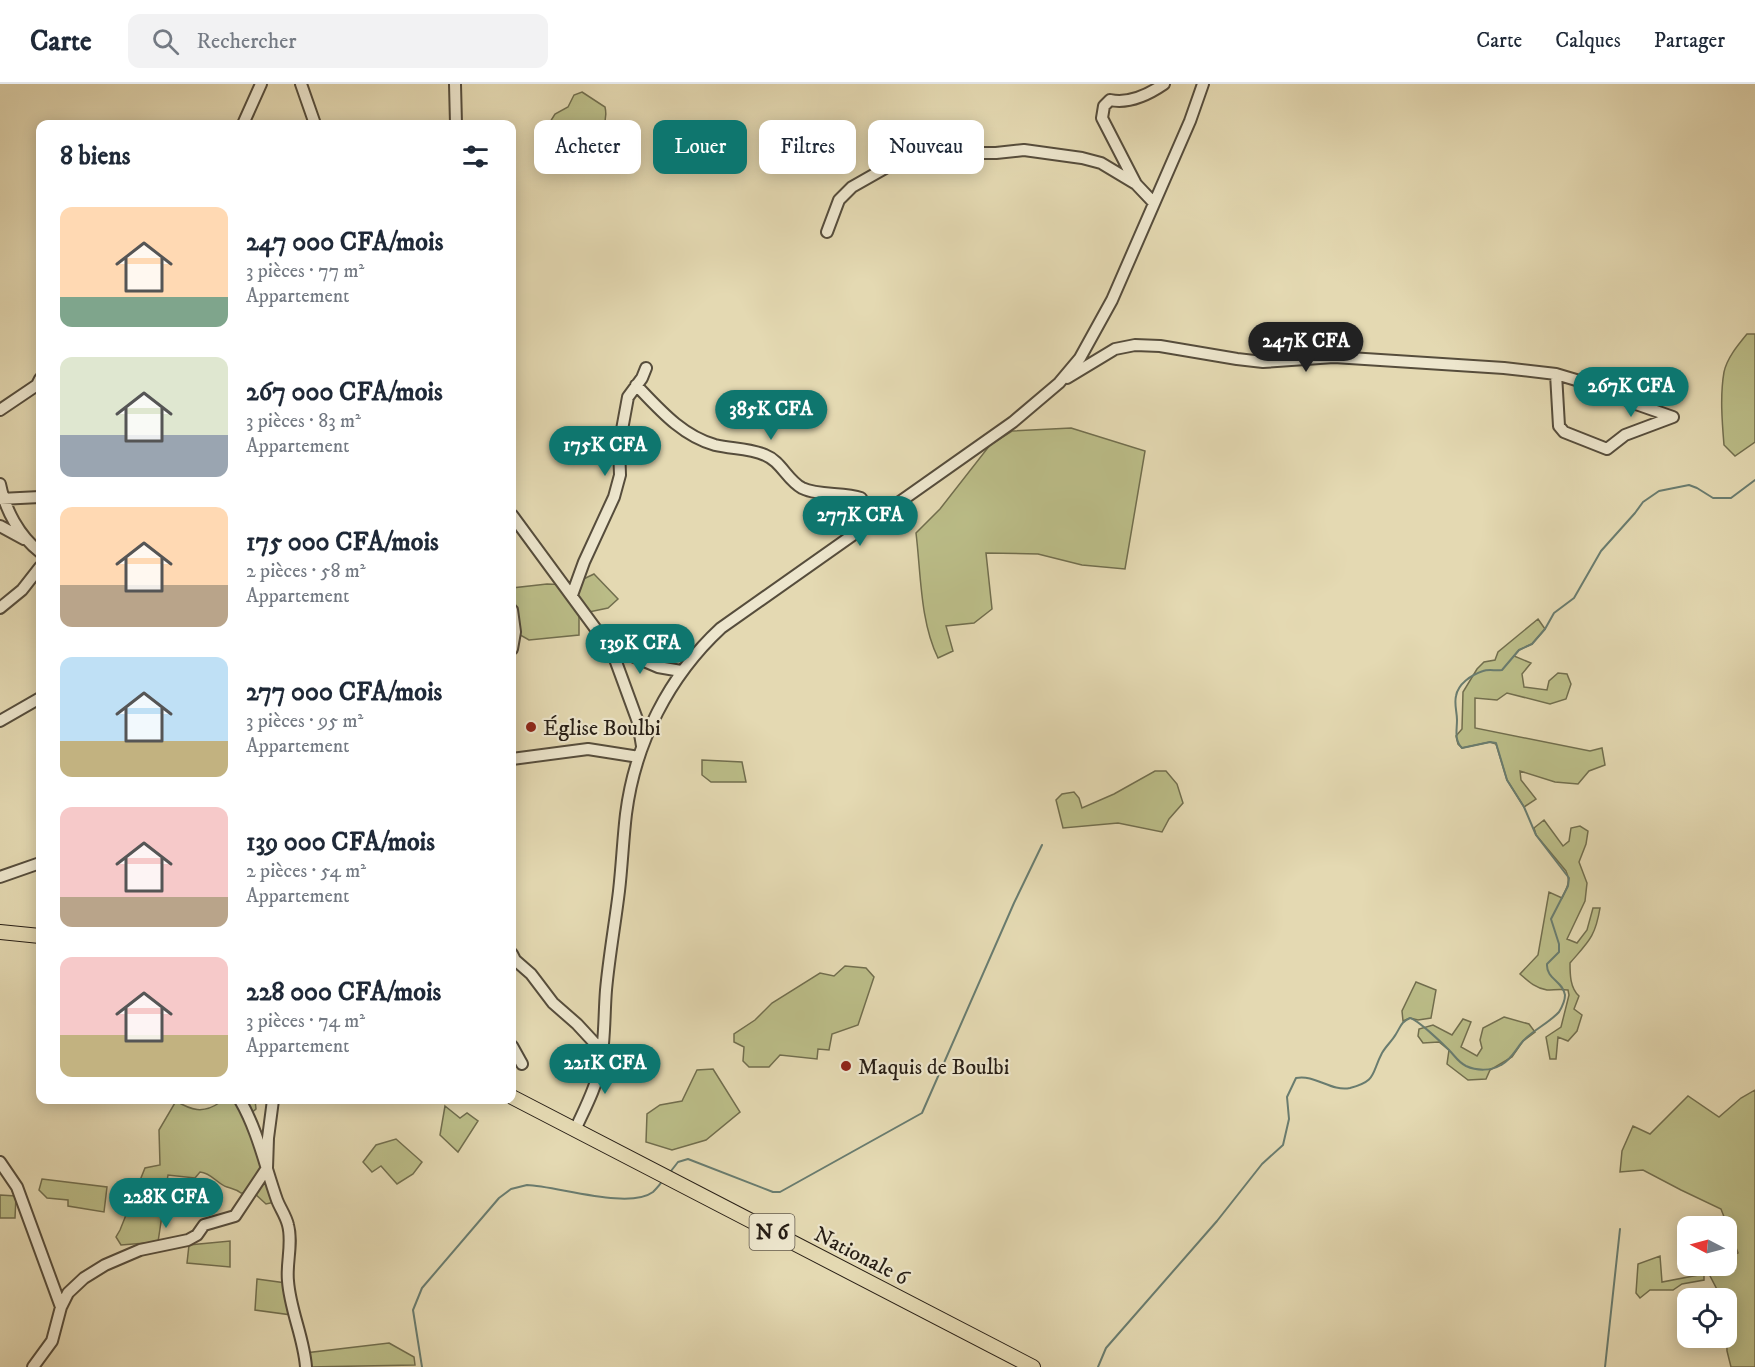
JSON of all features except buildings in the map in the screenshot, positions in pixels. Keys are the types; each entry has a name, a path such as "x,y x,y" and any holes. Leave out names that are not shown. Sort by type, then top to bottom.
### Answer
{"main road":[{"path":"0,932 36,936"},
{"name":"Nationale 6","path":"516,1099 1033,1367"}],"street":[{"path":"245,120 261,84"},
{"path":"301,84 314,120"},
{"path":"454,84 456,120"},
{"path":"1136,184 1102,118 1104,106 1110,100 1121,103 1148,94 1164,84"},
{"path":"1059,383 1080,358 1112,300 1190,121 1203,84"},
{"path":"827,232 839,200 852,187 889,166 952,153 996,153 1024,150 1082,158 1101,163 1136,184 1154,203"},
{"path":"575,1130 600,1068 607,980 619,890 626,812 640,753 662,701 681,671 699,648 721,628 1013,422 1059,383 1115,349 1135,345 1160,346 1263,362 1334,357 1503,368 1556,374 1603,388 1633,403 1673,417 1625,435 1606,449 1563,432 1559,426 1556,374"},
{"path":"572,595 621,475 619,446 625,408 628,397 646,368"},
{"path":"636,385 675,424 696,437 716,445 765,454 804,489 861,498 872,521"},
{"path":"0,410 36,386"},
{"path":"0,483 1,499 27,540 36,548"},
{"path":"1,499 36,497"},
{"path":"516,520 609,645 638,722 640,753"},
{"path":"0,526 27,540"},
{"path":"0,608 22,590 36,572"},
{"path":"609,645 658,668 681,671"},
{"path":"2,718 36,700"},
{"path":"516,758 588,749 640,753"},
{"path":"0,877 36,864"},
{"path":"516,961 531,974 553,1003 602,1051"},
{"path":"516,1053 522,1064"},
{"path":"242,1104 249,1115 277,1201 288,1225 290,1247 288,1280 306,1367"},
{"path":"33,1367 52,1341 61,1307 68,1293 75,1286 105,1265 147,1247 188,1240 197,1235 204,1226 235,1215 267,1168 272,1104"},
{"path":"0,1162 17,1187 61,1307"}],"green space":[{"path":"582,92 605,107 605,120 551,120 555,114 568,107 574,95"},
{"path":"1747,334 1755,334 1755,442 1735,456 1724,445 1723,381 1724,372 1733,352"},
{"path":"1071,428 1145,451 1125,569 1082,565 1038,554 986,553 992,609 974,623 946,626 953,651 938,658 924,613 916,533 940,509 990,445 1012,431"},
{"path":"594,574 618,599 608,608 579,614 579,635 529,640 516,633 516,588 547,584 571,585"},
{"path":"1538,619 1545,629 1532,644 1519,650 1514,656 1531,663 1522,674 1524,687 1547,690 1549,681 1558,673 1567,674 1571,684 1566,699 1550,704 1507,693 1497,700 1475,698 1475,728 1590,751 1602,748 1605,765 1589,771 1578,784 1555,782 1520,771 1521,780 1536,799 1524,807 1507,780 1496,744 1490,742 1462,748 1456,736 1462,729 1463,692 1477,669 1484,662 1495,660 1498,652"},
{"path":"702,760 742,762 746,782 711,782 702,775"},
{"path":"1155,771 1166,771 1177,784 1183,803 1169,819 1162,832 1118,823 1063,828 1056,800 1062,794 1074,792 1082,808 1114,794"},
{"path":"1544,820 1563,846 1569,841 1571,828 1580,826 1588,831 1579,862 1587,883 1585,901 1567,939 1577,943 1587,930 1593,908 1600,908 1593,933 1570,963 1572,985 1579,996 1574,1009 1582,1015 1577,1031 1568,1041 1558,1037 1556,1059 1550,1059 1546,1037 1561,1027 1569,995 1568,990 1543,989 1532,984 1520,974 1538,955 1549,892 1562,898 1567,888 1566,871 1536,835 1534,828"},
{"path":"845,966 866,968 874,977 858,1025 832,1034 829,1050 818,1049 817,1059 780,1055 769,1067 749,1067 743,1061 744,1047 734,1042 734,1034 755,1020 772,1003 820,973 834,976"},
{"path":"1416,982 1436,990 1431,1018 1418,1020 1410,1018 1403,1021 1402,1011"},
{"path":"1504,1017 1529,1024 1535,1032 1523,1041 1512,1057 1490,1070 1486,1079 1468,1080 1447,1064 1449,1050 1439,1042 1423,1043 1418,1036 1419,1029 1433,1025 1452,1035 1463,1019 1471,1022 1461,1047 1477,1056 1482,1048 1480,1040 1483,1028"},
{"path":"713,1069 740,1112 706,1140 672,1150 646,1142 647,1114 660,1105 682,1101 697,1070"},
{"path":"1755,1090 1755,1367 1731,1367 1727,1348 1737,1348 1737,1288 1716,1288 1710,1276 1737,1276 1737,1216 1724,1216 1721,1209 1643,1170 1620,1172 1622,1151 1633,1126 1650,1134 1688,1096 1719,1117 1741,1098"},
{"path":"174,1104 182,1104 197,1110 217,1104 255,1104 256,1109 250,1114 275,1202 266,1204 254,1193 241,1193 223,1186 204,1173 200,1172 195,1178 168,1175 158,1242 121,1245 116,1237 145,1168 160,1165 159,1130"},
{"path":"445,1106 460,1118 467,1113 478,1121 458,1152 440,1135"},
{"path":"396,1139 422,1162 413,1174 397,1184 381,1166 372,1172 363,1162 376,1145"},
{"path":"42,1179 107,1187 104,1212 68,1206 68,1200 47,1198 39,1190"},
{"path":"0,1195 16,1196 15,1218 0,1218"},
{"path":"230,1241 230,1267 187,1263 189,1245"},
{"path":"1660,1256 1662,1282 1694,1276 1704,1276 1704,1280 1682,1284 1673,1290 1650,1290 1640,1298 1636,1293 1638,1264"},
{"path":"257,1279 286,1283 292,1315 255,1310"},
{"path":"389,1343 414,1357 415,1365 307,1367 305,1353"}],"waterway":[{"path":"1098,1367 1106,1348 1217,1221 1262,1164 1283,1145 1289,1119 1287,1097 1296,1078 1310,1078 1343,1089 1365,1083 1372,1076 1382,1053 1405,1021 1410,1018 1430,1032 1463,1064 1470,1068 1493,1068 1508,1060 1527,1037 1559,1012 1565,995 1564,990 1549,973 1547,964 1559,952 1559,944 1551,919 1568,886 1569,878 1536,835 1524,807 1507,780 1496,743 1490,742 1462,748 1459,745 1456,735 1457,692 1466,680 1478,673 1487,670 1502,670 1519,650 1532,644 1545,629 1554,613 1574,598 1601,551 1643,502 1659,491 1689,485 1713,498 1731,498 1755,480"},
{"path":"671,1171 678,1162 688,1159 773,1192 780,1192 922,1113 1014,903 1042,845"},
{"path":"422,1367 413,1310 422,1288 499,1198 511,1189 527,1185 592,1196 627,1199 642,1197 653,1192 662,1181"},
{"path":"1605,1367 1620,1229"}],"place":[{"name":"Église Boulbi","path":"531,727"},
{"name":"Maquis de Boulbi","path":"846,1066"}]}
